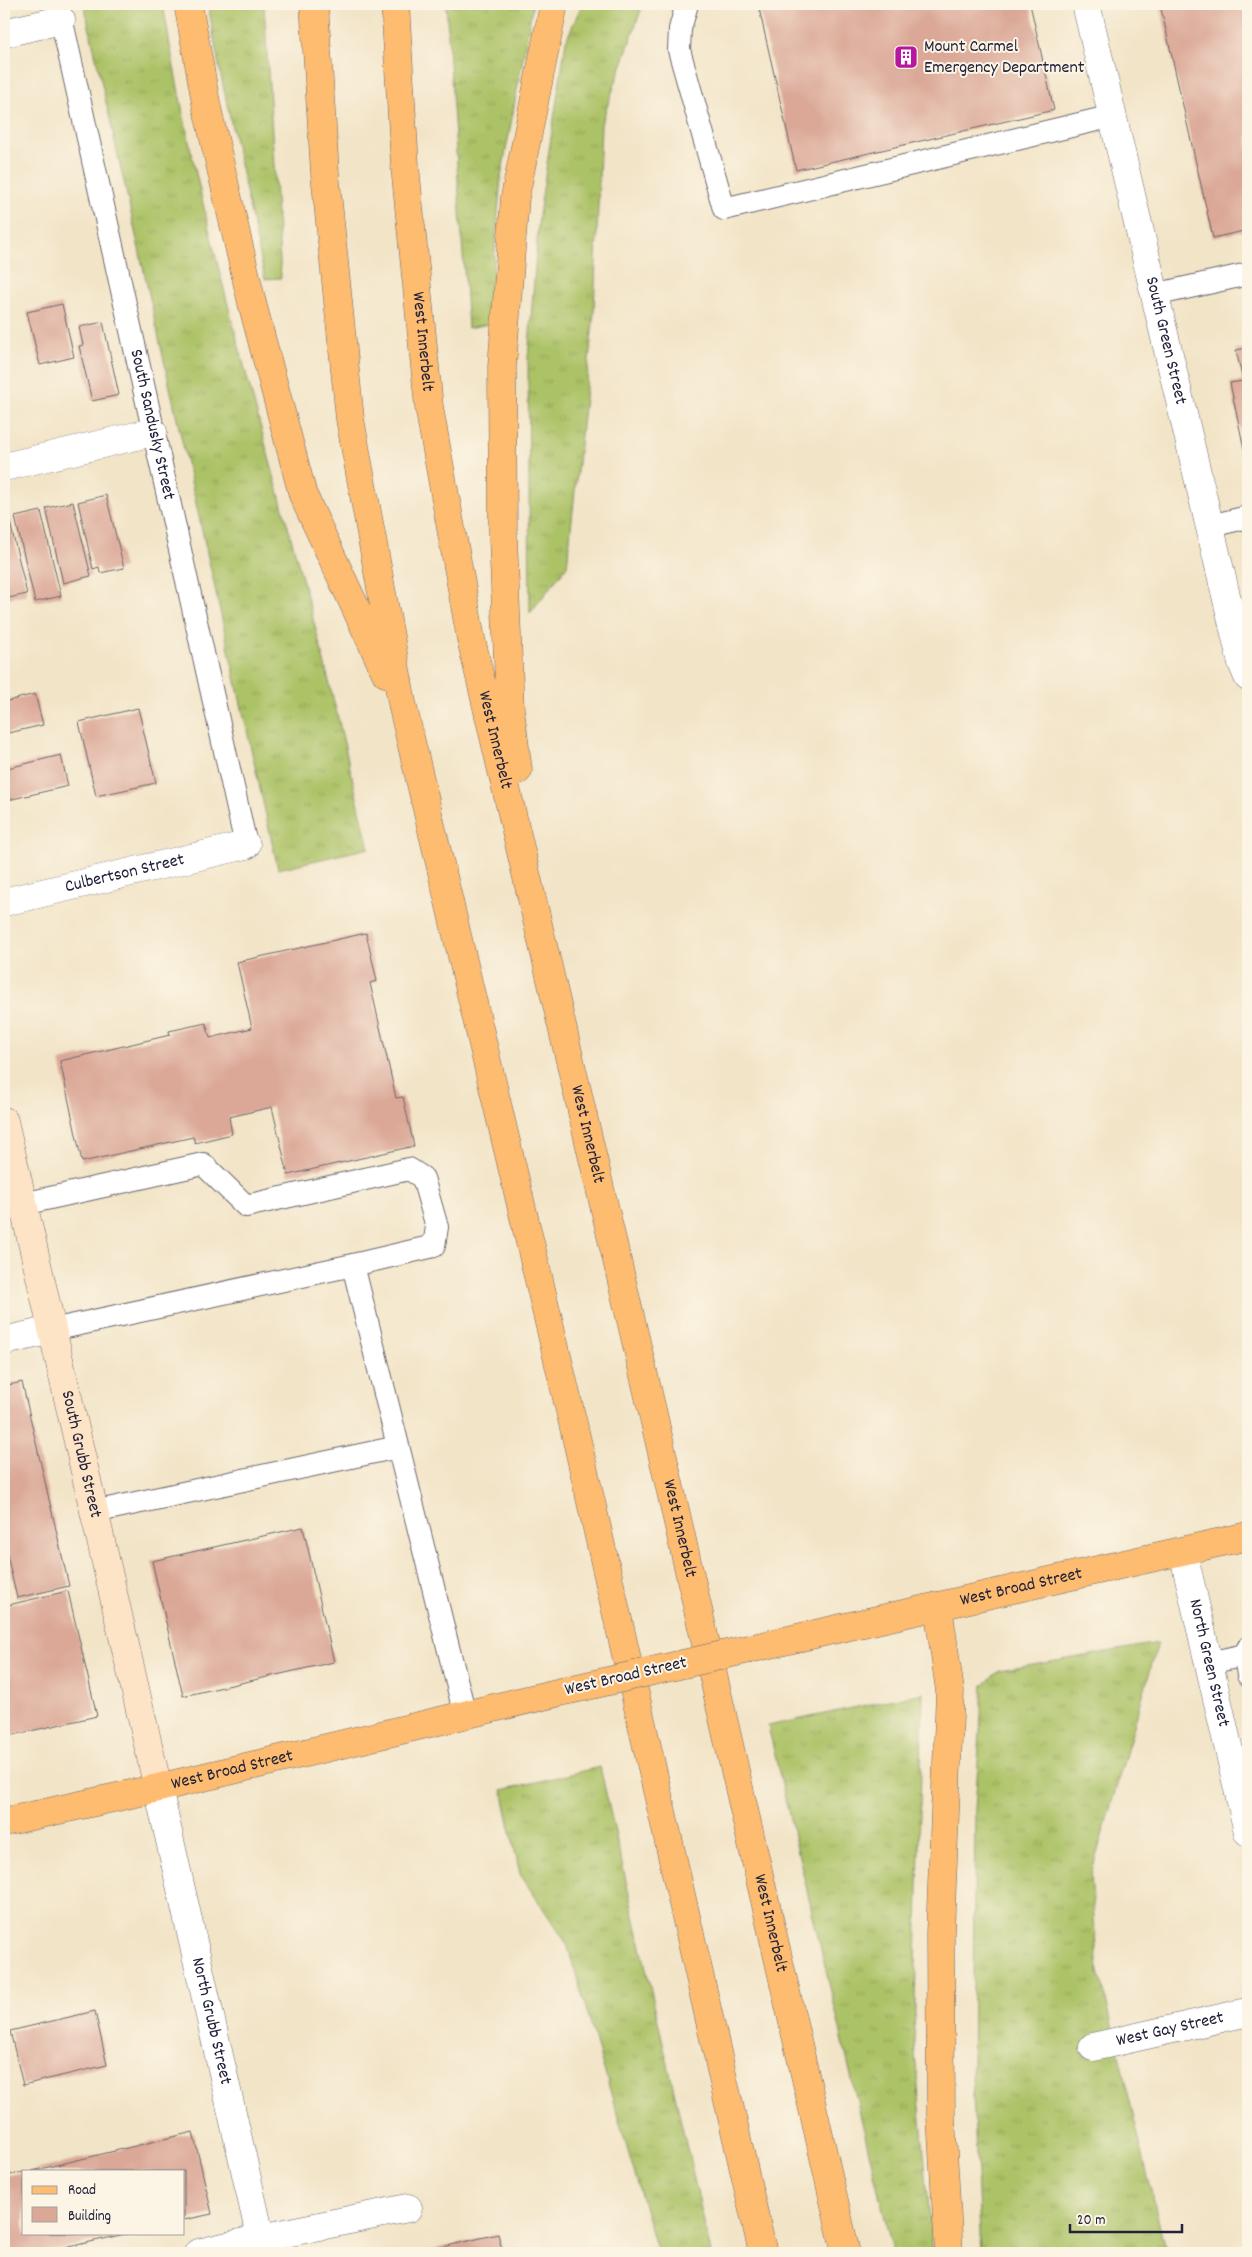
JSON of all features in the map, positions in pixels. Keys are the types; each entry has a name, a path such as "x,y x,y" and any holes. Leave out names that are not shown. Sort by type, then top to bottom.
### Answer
{"main road":[{"path":"188,4 207,108 252,303 303,495 403,708"},
{"path":"314,4 325,173 350,419 403,708 575,1432 763,2253"},
{"name":"West Innerbelt","path":"395,4 405,166 429,408 471,639 846,2253"},
{"path":"536,913 510,710 502,537 502,367 515,198 554,4"},
{"name":"West Broad Street","path":"4,1822 158,1788 569,1690 1248,1536"},
{"path":"938,1606 950,1691 940,1932 940,2117 949,2253"}],"street":[{"name":"South Green Street","path":"1086,4 1242,663 1248,677"},
{"path":"4,33 60,12"},
{"path":"4,467 153,432"},
{"name":"Culbertson Street","path":"4,902 246,845"},
{"name":"South Grubb Street","path":"4,1121 158,1788"},
{"path":"4,1341 52,1330"},
{"name":"North Green Street","path":"1183,1552 1209,1663 1242,1777 1248,1832"},
{"name":"North Grubb Street","path":"158,1788 262,2246"},
{"name":"West Gay Street","path":"1093,2047 1248,2012"},
{"path":"198,2253 262,2246 408,2208"}],"lane":[{"path":"687,4 680,29 679,50 724,209 1113,116"},
{"name":"South Sandusky Street","path":"60,12 246,845"},
{"path":"1154,295 1248,274"},
{"path":"1210,526 1248,517"},
{"path":"23,1204 202,1164 246,1206 409,1169 423,1178 437,1227 434,1246 52,1330"},
{"path":"353,1265 465,1715"},
{"path":"94,1512 398,1447"},
{"path":"1209,1663 1247,1659"}],"green space":[{"path":"84,4 163,4 192,157 210,234 319,641 369,848 278,869"},
{"path":"208,4 264,4 281,278 265,279 219,67"},
{"path":"446,4 533,4 501,177 489,324 468,328"},
{"path":"582,4 643,4 601,124 594,313 567,566 530,613 528,359 539,215 566,41"},
{"path":"1158,1643 1091,1874 1097,1962 1166,2253 981,2253 972,2076 975,1809 983,1685 999,1671"},
{"path":"923,1693 914,2042 933,2253 893,2253 768,1726"},
{"path":"600,1767 711,2253 658,2253 567,1944 520,1874 502,1790"}],"building":[{"name":"Mount Carmel Emergency Department","path":"758,4 1030,4 1054,110 796,170"},
{"path":"1160,4 1248,4 1248,230 1213,238"},
{"path":"62,304 74,357 40,365 27,312"},
{"path":"103,322 119,395 92,401 79,346 83,345 79,327"},
{"path":"1248,348 1247,463 1230,383 1243,381 1236,350"},
{"path":"106,495 124,568 100,573 99,567 93,569 78,502"},
{"path":"73,502 91,576 63,583 46,508"},
{"path":"41,511 61,596 35,602 15,517"},
{"path":"9,518 27,594 4,599 4,519"},
{"path":"35,694 43,725 4,734 4,702"},
{"path":"138,708 156,783 96,796 79,722"},
{"path":"61,755 68,786 4,801 4,769"},
{"path":"366,933 377,981 370,983 396,1098 403,1097 414,1146 288,1175 272,1107 229,1117 232,1134 195,1143 193,1137 82,1162 60,1061 170,1035 169,1031 206,1023 210,1038 252,1028 237,962"},
{"path":"22,1382 69,1586 17,1598 4,1542 4,1386"},
{"path":"303,1527 334,1662 183,1696 152,1561"},
{"path":"68,1591 97,1716 4,1737 4,1606"},
{"path":"95,2011 107,2065 23,2085 10,2031"},
{"path":"193,2132 212,2214 185,2220 185,2170 36,2170"},
{"path":"22,2172 22,2234 125,2234 42,2253 4,2253 4,2176"},
{"path":"498,2234 503,2253 421,2253 421,2252"}],"place":[{"name":"Mount Carmel Emergency Department","path":"906,57"}]}
